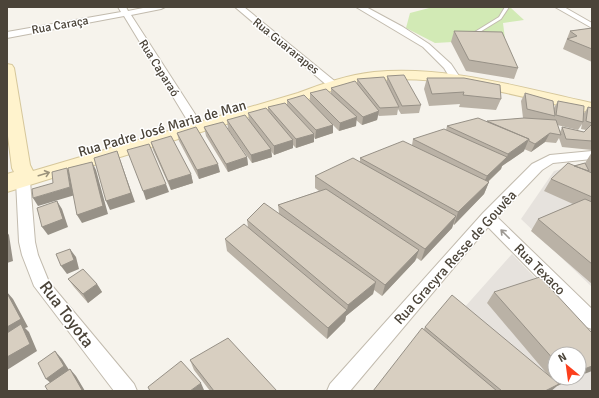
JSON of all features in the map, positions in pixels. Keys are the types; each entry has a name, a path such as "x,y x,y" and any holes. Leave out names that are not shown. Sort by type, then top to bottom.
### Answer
{"street":[{"name":"Rua Caraça","path":"7,35 124,10 161,7"},
{"name":"Rua Guararapes","path":"239,7 326,87"},
{"path":"360,7 428,46 450,68 456,79"},
{"path":"559,7 592,26"},
{"name":"Rua Caparaó","path":"124,10 195,124"},
{"path":"7,68 13,177"},
{"name":"Rua Padre José Maria de Man","path":"13,177 195,124 303,96 326,87 357,79 381,76 422,76 456,79 592,108"},
{"name":"Rua Gracyra Resse de Gouvêa","path":"337,391 488,217 537,166 550,159 592,155"},
{"name":"Rua Toyota","path":"13,177 30,255 42,286 127,391"},
{"name":"Rua Texaco","path":"488,217 592,321"}],"lane":[{"path":"474,34 500,18 507,7"}],"shaded area":[{"path":"592,161 592,287 521,219 554,171"},
{"path":"512,254 592,337 592,391 390,391"}],"green space":[{"path":"433,7 514,7 511,8 524,20 503,23 505,39 435,43 406,28 410,13"}],"building":[{"path":"592,28 592,49 567,39 577,36 570,31"},
{"path":"454,31 502,32 518,68 469,60"},
{"path":"404,75 421,105 402,106 387,76"},
{"path":"384,77 399,107 380,108 357,79"},
{"path":"427,78 464,78 500,85 501,99 463,95 464,92 432,94"},
{"path":"355,81 379,111 363,117 331,88"},
{"path":"326,89 357,117 340,123 310,93"},
{"path":"525,93 553,101 555,116 527,109"},
{"path":"304,95 333,125 316,130 287,100"},
{"path":"558,101 584,106 583,122 556,115"},
{"path":"285,103 314,134 296,139 268,107"},
{"path":"588,107 592,108 592,123 586,121"},
{"path":"266,108 293,140 274,146 248,113"},
{"path":"245,115 271,149 251,155 227,120"},
{"path":"478,118 529,139 508,154 447,126"},
{"path":"524,118 556,120 561,135 550,133 535,144 529,141 529,139 487,121"},
{"path":"223,122 247,157 226,164 204,127"},
{"path":"591,125 592,141 566,139 562,127 584,132"},
{"path":"196,127 218,164 197,170 177,133"},
{"path":"444,129 507,157 487,176 413,139"},
{"path":"171,136 191,174 168,181 151,142"},
{"path":"403,141 489,182 458,212 360,158"},
{"path":"149,144 166,184 143,191 127,150"},
{"path":"117,151 131,193 106,201 94,158"},
{"path":"353,158 456,216 425,249 315,176"},
{"path":"92,162 103,206 77,215 68,168"},
{"path":"568,163 592,173 592,197 551,179"},
{"path":"585,163 589,171 574,166"},
{"path":"67,168 70,187 33,198 32,189 53,183 52,172"},
{"path":"326,189 419,250 385,285 278,205"},
{"path":"585,199 592,202 592,264 538,219"},
{"path":"57,201 63,219 42,227 37,208"},
{"path":"264,203 376,282 348,305 247,220"},
{"path":"244,224 347,310 328,328 225,239"},
{"path":"70,249 74,260 61,266 56,254"},
{"path":"83,269 97,284 83,294 68,279"},
{"path":"540,277 592,333 592,366 587,368 587,346 547,346 547,352 494,292"},
{"path":"7,293 21,319 7,327"},
{"path":"452,295 547,374 547,386 555,386 545,391 502,391 425,327"},
{"path":"21,324 30,344 7,357 7,333"},
{"path":"422,328 497,391 373,391"},
{"path":"228,338 277,391 214,391 190,360"},
{"path":"55,351 64,366 46,379 38,363"},
{"path":"181,361 201,383 190,391 150,391 148,387"},
{"path":"70,369 82,390 81,391 48,391 45,386"}]}
